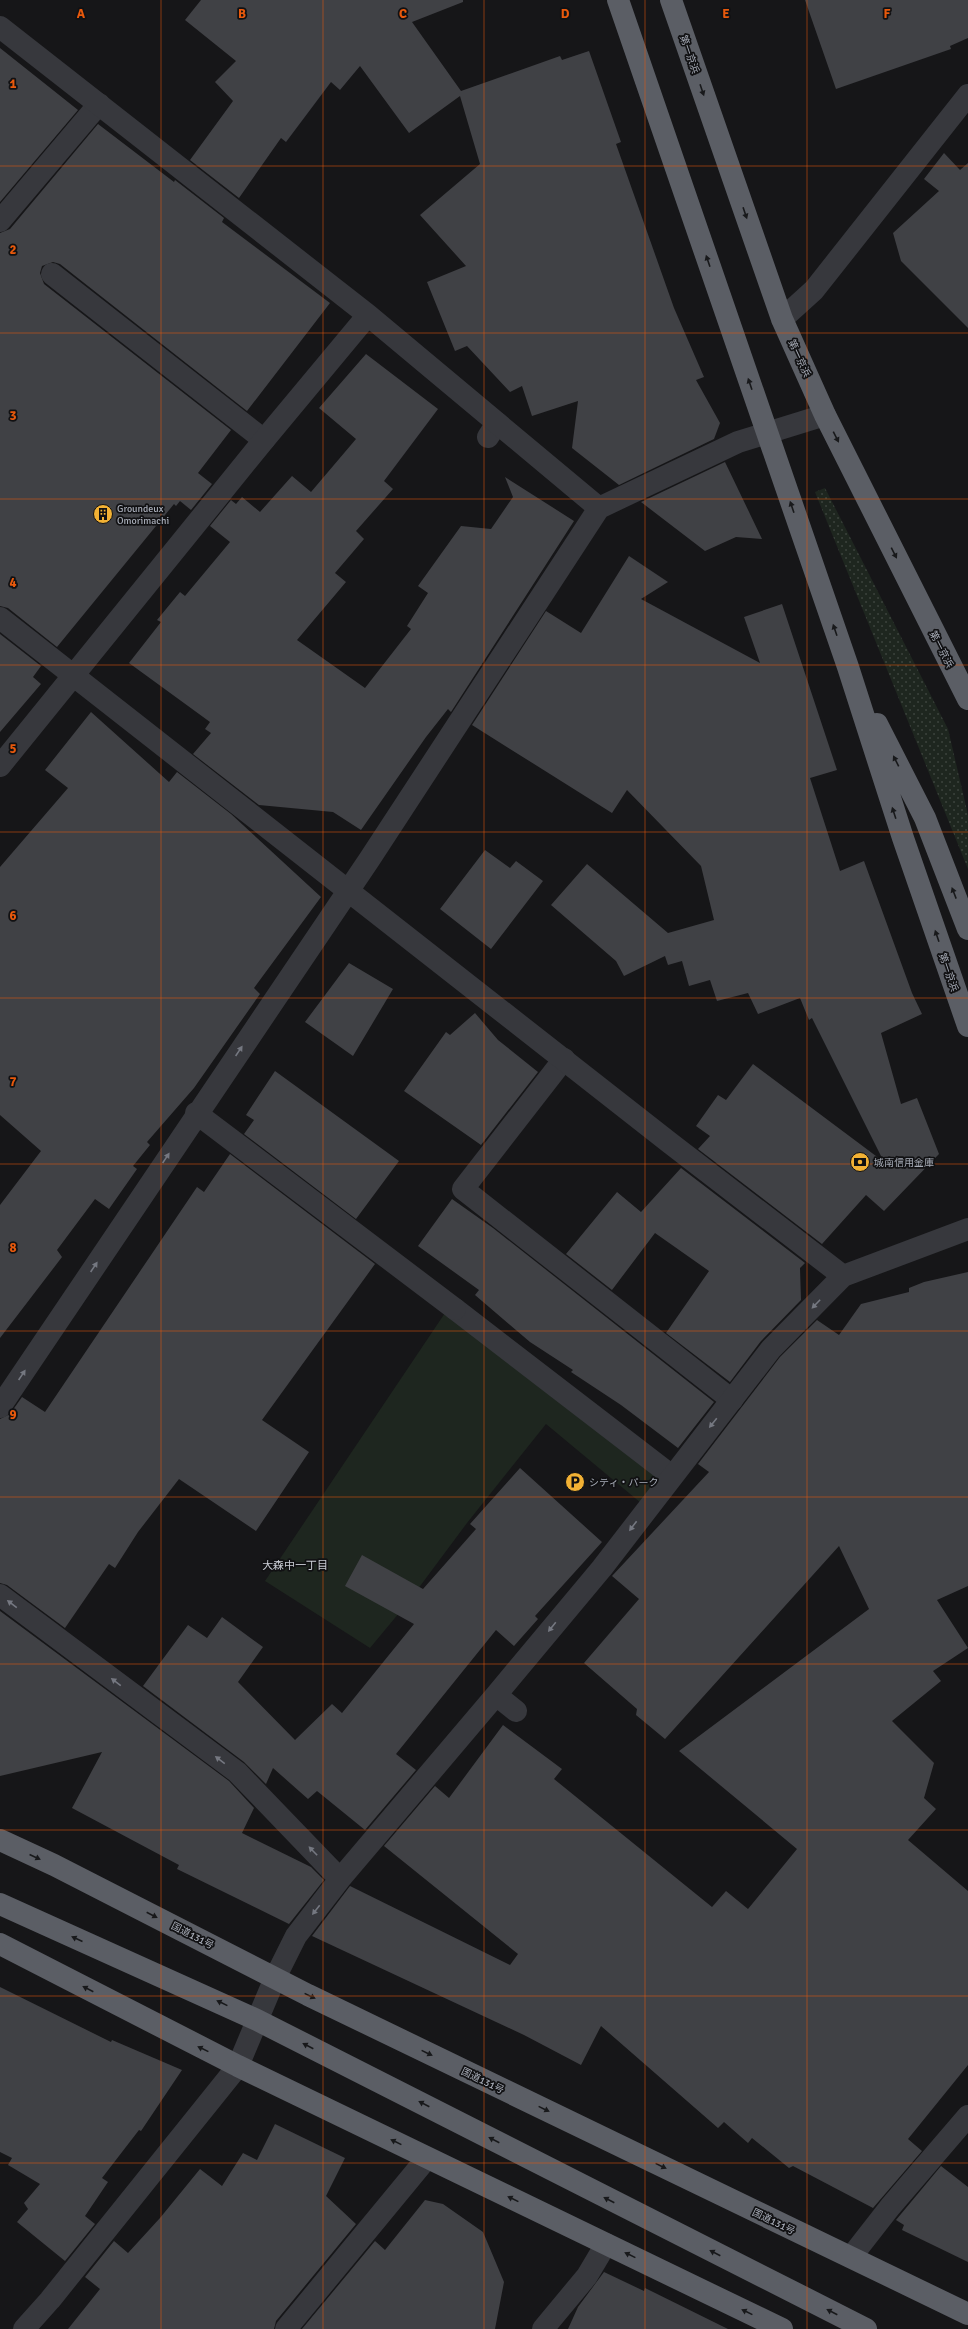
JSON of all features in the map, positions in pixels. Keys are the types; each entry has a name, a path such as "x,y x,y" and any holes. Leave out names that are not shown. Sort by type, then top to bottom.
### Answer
{"highway":[{"name":"第一京浜","path":"618,0 848,667 903,838 968,1026"},
{"name":"第一京浜","path":"671,0 782,319 825,415 968,700"},
{"name":"第一京浜","path":"848,667 925,818 968,929"},
{"name":"国道131号","path":"0,1840 68,1872 275,1978 968,2314"},
{"path":"0,1904 257,2020 644,2218 866,2329"},
{"path":"0,1944 238,2066 782,2329"}],"street":[{"path":"0,27 368,315 492,430 599,508"},
{"path":"782,319 814,290 968,95"},
{"path":"0,221 99,104"},
{"path":"52,274 264,440"},
{"path":"0,766 264,440 368,315"},
{"path":"0,1407 196,1113 348,891 599,508 738,442 766,432 825,415"},
{"path":"0,618 670,1143 843,1276"},
{"path":"564,1059 463,1189 732,1400"},
{"path":"196,1113 455,1309 672,1476"},
{"path":"24,2329 50,2300 238,2066 275,1978 296,1936 340,1879 602,1568 771,1349 843,1276 968,1229"},
{"path":"0,1595 237,1772 340,1879"},
{"path":"496,1695 516,1711"},
{"path":"851,2257 890,2207 968,2116"},
{"path":"286,2329 427,2158"},
{"path":"543,2329 587,2276 606,2244"}],"shaded area":[{"path":"825,488 948,729 968,815 968,869 815,492"},
{"path":"445,1313 672,1476 647,1508 546,1424 467,1523 409,1601 370,1648 265,1581"}],"building":[{"path":"201,0 463,0 463,2 412,22 461,91 560,56 562,60 589,51 621,142 616,144 674,308 704,377 696,380 720,423 714,439 619,485 572,448 578,401 532,416 522,386 510,392 467,346 455,351 427,282 466,266 420,215 480,164 460,96 409,133 360,66 340,90 331,82 286,142 281,138 239,198 190,160 233,101 215,82 236,61 185,20"},
{"path":"805,0 968,0 968,38 950,46 951,49 836,89"},
{"path":"0,48 78,110 0,202"},
{"path":"98,124 174,182 175,180 224,218 222,222 330,303 247,411 60,264 53,262 42,266 40,273 44,284 231,430 198,473 212,484 191,510 180,501 176,506 174,504 57,647 8,608 0,606 0,233 10,229"},
{"path":"944,153 960,170 968,163 968,328 901,261 893,233 939,191 924,179"},
{"path":"366,354 438,409 384,481 393,489 356,531 364,539 335,573 346,582 297,640 365,688 411,629 407,626 428,593 418,586 461,526 491,529 513,497 505,477 574,521 451,712 448,709 426,737 361,830 333,812 259,805 193,754 211,733 205,729 210,722 129,663 161,622 157,620 180,592 185,596 230,542 210,526 231,500 236,504 242,497 260,512 292,476 311,492 356,439 319,408"},
{"path":"725,462 762,539 736,537 705,551 641,502"},
{"path":"629,556 668,582 641,599 760,663 744,617 782,604 837,770 810,778 840,871 864,861 912,993 922,1014 881,1033 901,1104 917,1098 939,1154 884,1211 866,1195 822,1244 698,1149 710,1136 696,1126 718,1095 726,1100 753,1064 884,1162 812,1018 809,1020 800,998 758,1014 748,993 717,1001 710,980 689,986 682,961 668,965 665,956 624,976 616,961 551,905 587,864 668,933 714,920 701,866 627,790 612,813 472,725 546,611 581,633"},
{"path":"0,634 41,666 33,677 41,684 0,732"},
{"path":"91,712 169,782 177,772 231,814 321,897 254,988 260,994 194,1088 147,1142 150,1145 133,1166 137,1169 109,1209 95,1199 57,1250 62,1257 0,1338 0,1205 41,1151 0,1115 0,867 68,788 45,770"},
{"path":"485,850 510,868 516,861 543,881 491,949 440,909"},
{"path":"349,963 393,989 353,1056 305,1022"},
{"path":"475,1013 498,1040 538,1072 481,1145 404,1091 446,1032 450,1035"},
{"path":"275,1071 399,1161 356,1219 244,1134 254,1120 246,1115"},
{"path":"230,1154 375,1264 262,1420 309,1452 256,1531 179,1479 138,1532 115,1568 109,1564 65,1628 7,1585 0,1583 0,1419 10,1414 22,1397 45,1412 197,1187 204,1192"},
{"path":"681,1168 805,1263 800,1268 801,1300 761,1341 730,1382 666,1333 709,1271 655,1233 612,1290 566,1254 617,1192 641,1212"},
{"path":"452,1199 493,1228 714,1402 678,1448 621,1405 571,1372 573,1370 530,1342 475,1295 479,1290 418,1246"},
{"path":"968,1272 968,1586 937,1600 968,1648 933,1671 941,1681 892,1721 934,1763 924,1798 936,1809 908,1840 968,1891 968,2065 908,2139 922,2151 873,2208 793,2166 789,2168 752,2138 748,2143 724,2122 718,2128 601,2026 581,2065 524,2035 312,1936 350,1886 510,1965 518,1954 384,1846 435,1786 449,1798 503,1725 562,1769 554,1779 712,1907 726,1891 748,1909 797,1849 679,1751 869,1609 839,1546 665,1739 636,1715 637,1709 584,1663 639,1599 612,1576 709,1472 698,1464 780,1357 817,1320 839,1335 861,1304 909,1292 909,1288 924,1282"},
{"path":"520,1468 602,1542 535,1616 538,1619 514,1646 496,1630 396,1754 416,1770 365,1830 317,1791 308,1799 273,1768 266,1784 244,1762 143,1686 188,1625 207,1638 222,1617 263,1647 238,1682 295,1740 332,1704 342,1713 414,1624 345,1586 362,1555 423,1589 476,1529 470,1524"},
{"path":"0,1611 229,1781 254,1808 242,1833 311,1867 324,1880 289,1924 177,1869 179,1865 72,1808 102,1752 0,1776"},
{"path":"0,1987 111,2042 112,2040 182,2070 141,2131 139,2130 102,2178 108,2182 85,2216 95,2224 65,2261 17,2222 28,2209 24,2203 40,2184 8,2165 12,2158 0,2152"},
{"path":"275,2124 345,2158 326,2196 356,2224 276,2321 274,2329 68,2329 100,2289 85,2277 114,2241 128,2253 160,2218 200,2169 222,2186 243,2153 257,2160"},
{"path":"941,2166 968,2187 968,2262 902,2230 904,2225 896,2220"},
{"path":"425,2200 443,2204 483,2232 504,2282 495,2329 302,2329 375,2241 385,2250"},
{"path":"604,2272 644,2291 645,2288 728,2329 568,2329 578,2307"}],"place":[{"name":"Groundeux Omorimachi","path":"103,514"},
{"name":"城南信用金庫","path":"860,1162"},
{"name":"シティ・パーク","path":"575,1482"}],"district":[{"name":"大森中一丁目","path":"295,1565"}]}
